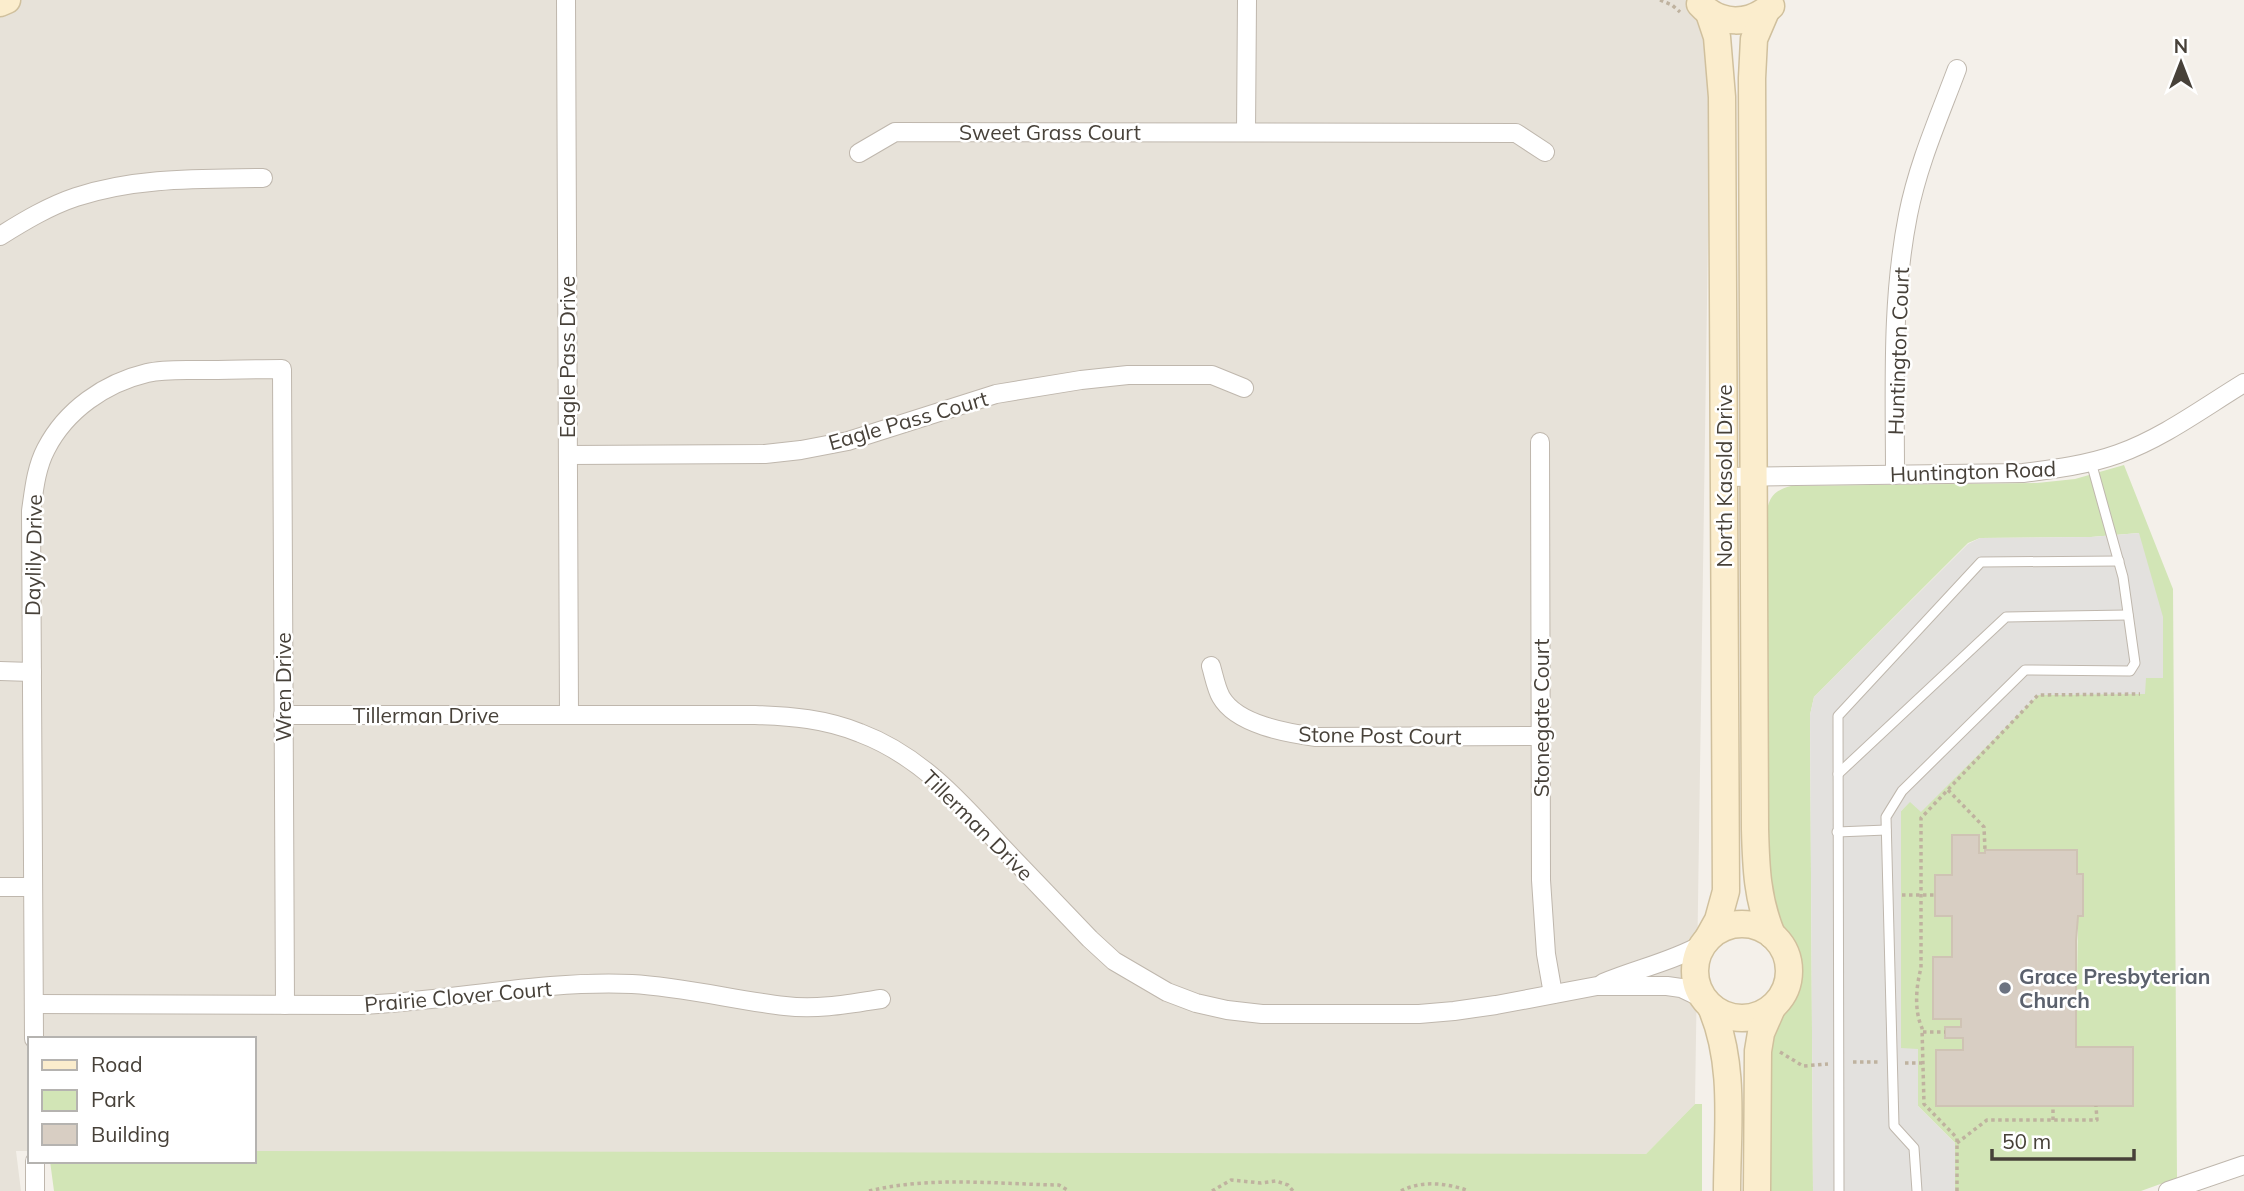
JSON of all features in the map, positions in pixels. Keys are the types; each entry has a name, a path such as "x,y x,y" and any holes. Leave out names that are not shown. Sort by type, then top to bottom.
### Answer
{"main road":[{"path":"0,2 8,0"},
{"path":"1696,6 1718,17 1738,21 1757,16 1771,5"},
{"name":"North Kasold Drive","path":"1771,5 1757,30 1752,54 1756,856 1761,908 1772,935"},
{"name":"North Kasold Drive","path":"1696,6 1717,37 1722,97 1726,891 1718,920 1705,941"},
{"path":"1727,1191 1727,1078 1721,1035 1697,986 1694,972 1696,957 1705,941 1725,926 1739,924 1760,928 1772,935 1784,950 1789,968 1784,993 1772,1008 1761,1033 1758,1051 1757,1191"},
{"path":"1707,1003 1720,1013 1741,1019 1762,1014 1772,1008"}],"street":[{"name":"Eagle Pass Drive","path":"566,0 569,715"},
{"path":"1246,132 1247,0"},
{"name":"Huntington Court","path":"1895,475 1895,328 1899,271 1909,214 1926,148 1957,69"},
{"name":"Sweet Grass Court","path":"859,153 895,132 1516,133 1545,152"},
{"path":"0,236 35,214 75,197 120,185 165,179 263,178"},
{"name":"Daylily Drive","path":"34,1037 31,511 36,478 47,448 68,418 94,395 119,382 149,372 282,369"},
{"name":"Wren Drive","path":"282,369 285,1005"},
{"name":"Eagle Pass Court","path":"568,455 765,454 801,450 848,441 996,394 1128,375 1212,375 1244,388"},
{"name":"Huntington Road","path":"1724,477 2023,473 2091,462 2119,454 2150,440 2242,389"},
{"name":"Stonegate Court","path":"1540,442 1543,919 1553,994"},
{"name":"Stone Post Court","path":"1211,666 1222,698 1235,712 1260,725 1286,733 1316,737 1541,736"},
{"path":"0,671 32,672"},
{"name":"Tillerman Drive","path":"284,715 792,716 824,721 861,733 893,748 947,788 1114,961 1167,992 1196,1003 1227,1010 1262,1014 1419,1014 1496,1005 1597,986 1681,988 1707,1003"},
{"path":"0,887 33,887"},
{"name":"Tillerman Drive","path":"1597,986 1671,960 1705,941"},
{"name":"Prairie Clover Court","path":"34,1004 411,1003 540,987 588,984 676,988 788,1006 832,1006 881,999"},
{"path":"35,1163 35,1191"},
{"path":"2168,1191 2244,1165"}],"lane":[{"path":"1917,1191 1914,1148 1894,1126 1886,817 1902,791 2025,670 2130,671 2135,663 2119,561 2091,462"},
{"path":"1839,1191 1838,716 1981,562 2119,561"},
{"path":"1838,774 2006,617 2128,615"},
{"path":"1837,832 1886,830"}],"path":[{"path":"1660,0 1672,5 1696,6"},
{"path":"1957,1191 1957,1138 1924,1104 1922,1032 1918,1018 1917,983 1921,968 1921,818 2038,695 2140,694"},
{"path":"1948,790 1984,827 1985,850"},
{"path":"1888,894 1935,895"},
{"path":"1922,1032 1945,1032"},
{"path":"2053,1106 2053,1120"},
{"path":"1957,1143 1987,1120 2097,1120 2096,1106"},
{"path":"1212,1191 1231,1180 1244,1180 1261,1183 1276,1181 1288,1185 1293,1191"},
{"path":"869,1191 895,1185 948,1182 1059,1185 1069,1191"},
{"path":"1401,1191 1410,1186 1440,1183 1469,1191"}],"shaded area":[{"path":"0,0 1687,0 1707,32 1716,103 1709,169 1695,1104 1646,1154 1078,1156 256,1152 256,1037 28,1037 28,1151 16,1151 21,1191 0,1191"},
{"path":"2139,533 2163,617 2163,678 2146,678 2145,694 2038,695 1921,812 1910,802 1901,811 1901,1048 1918,1049 1918,1106 1955,1143 1955,1191 1813,1191 1810,715 1814,697 1968,544 1980,538 2091,537"}],"green space":[{"path":"2124,465 2173,589 2177,1178 2141,1191 1955,1191 1955,1143 1918,1106 1918,1049 1901,1049 1901,811 1910,801 1921,811 2038,695 2145,693 2139,533 2091,537 1980,538 1968,543 1814,697 1810,715 1813,1191 1769,1191 1765,1095 1773,1025 1796,992 1799,969 1794,948 1769,912 1763,820 1769,771 1767,510 1770,500 1778,491 1791,486 2037,483 2075,479","holes":["1952,835 1979,835 1979,853 1985,853 1985,850 2083,874 2083,915 2078,916 2076,1047 2132,1047 2133,1106 1936,1106 1936,1050 1963,1050 1963,1038 1945,1038 1945,1027 1961,1027 1952,957 1952,916 1935,916 1935,875 1952,875"]},
{"path":"1695,1104 1702,1104 1702,1191 54,1191 50,1163 256,1163 256,1151 1646,1154"}],"building":[{"name":"Grace Presbyterian Church","path":"1952,835 1979,835 1979,853 1985,853 1985,850 2077,850 2077,874 2083,874 2083,916 2078,916 2076,941 2076,1047 2133,1047 2133,1106 1936,1106 1936,1050 1963,1050 1963,1038 1945,1038 1945,1027 1961,1027 1961,1019 1933,1019 1933,957 1952,957 1952,916 1935,916 1935,875 1952,875"}],"place":[{"name":"Grace Presbyterian Church","path":"2005,988"}]}
